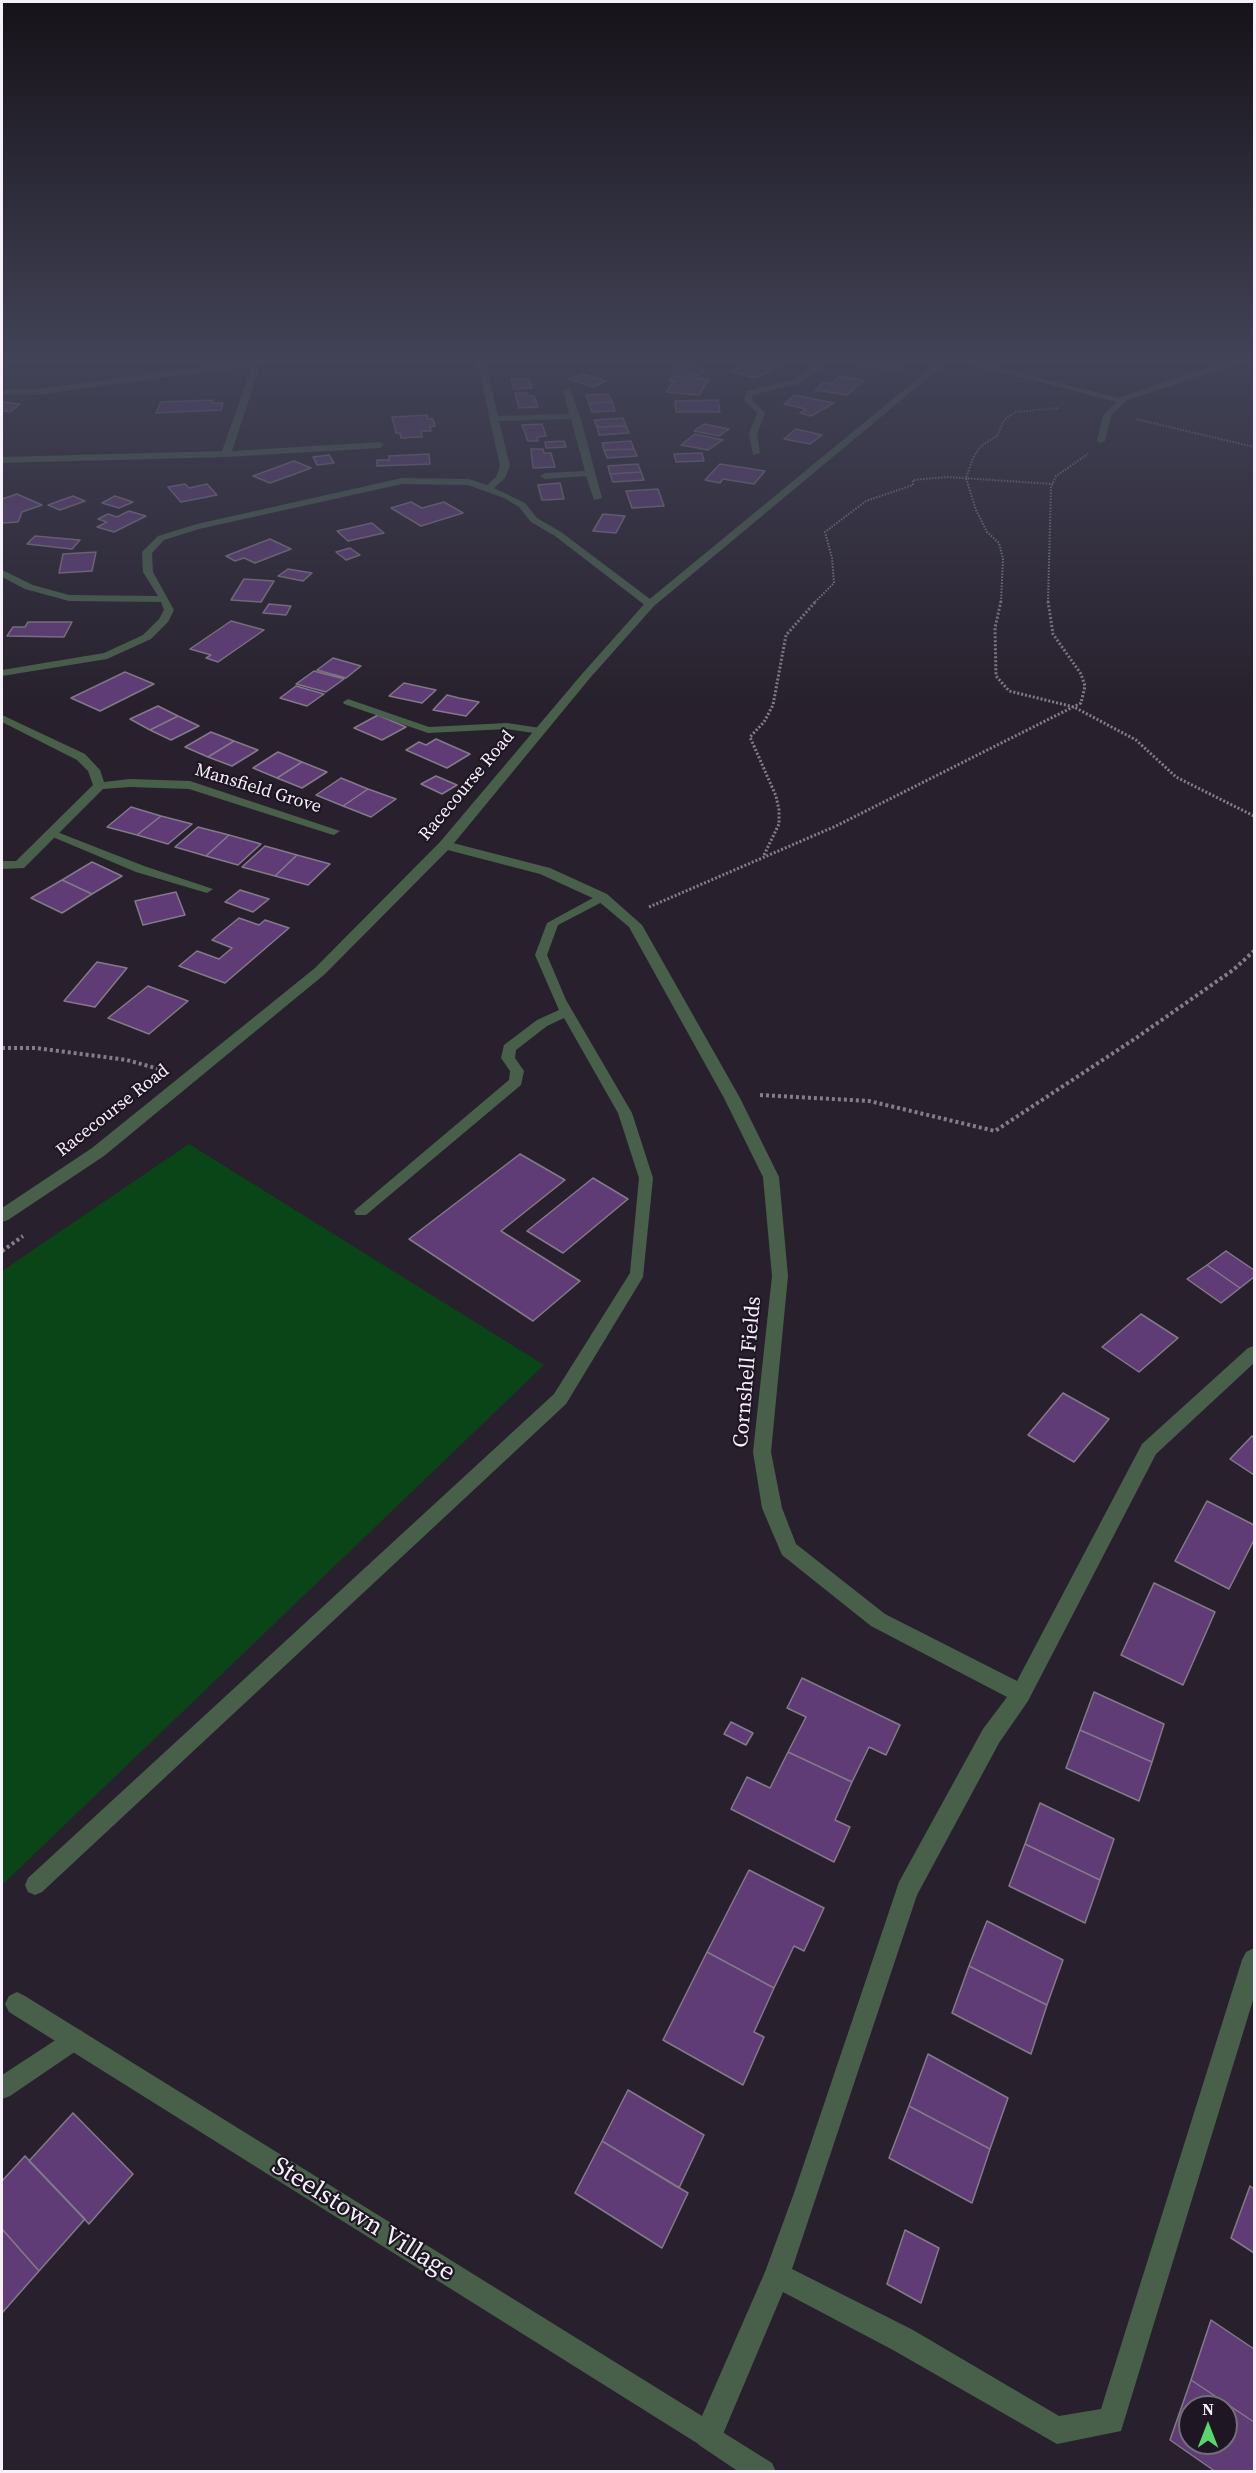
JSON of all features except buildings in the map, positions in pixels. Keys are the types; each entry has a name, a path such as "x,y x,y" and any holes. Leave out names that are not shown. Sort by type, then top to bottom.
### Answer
{"street":[{"path":"489,488 501,476"},
{"path":"591,476 597,498"},
{"name":"Racecourse Road","path":"2,1216 98,1152 320,971 445,845 650,604 804,476"},
{"path":"3,674 107,656 147,637 164,620 169,610 165,599 148,572 147,552 161,538 197,526 402,482 438,480 469,482 489,488 522,505 534,520 558,534 650,604"},
{"path":"2,573 29,587 69,598 165,599"},
{"path":"2,718 81,757 94,770 99,786 19,865 2,865"},
{"name":"Mansfield Grove","path":"99,786 130,783 190,785 334,831"},
{"name":"Cornshell Fields","path":"445,845 545,871 602,897 635,925 732,1098 771,1177 780,1276 762,1452 772,1509 789,1549 878,1620 1020,1695"},
{"path":"708,2436 777,2275 807,2193 907,1890 991,1736 1020,1695 1149,1449 1254,1353"},
{"path":"777,2275 903,2340 1057,2430 1111,2421 1254,1960"},
{"name":"Steelstown Village","path":"17,2004 708,2436"}],"lane":[{"path":"348,702 428,730 507,726 540,731"},
{"path":"52,833 140,869 207,889"},
{"path":"35,1885 560,1399 638,1273 645,1178 625,1113 567,1011 541,955 553,923 602,897"},
{"path":"361,1210 516,1082 517,1071 508,1058 509,1048 542,1023 567,1011"},
{"path":"2,2088 74,2039"},
{"path":"708,2436 763,2472"}],"path":[{"path":"967,476 966,480 976,510 987,532 999,543 1003,559 1000,601 995,628 996,676 1009,691 1074,707 1136,740 1176,777 1254,816"},
{"path":"622,914 656,905 764,855 836,826 1081,703 1084,686 1081,674 1053,634 1048,605 1053,484 1056,476"},
{"path":"764,855 774,839 779,824 779,810 776,796 750,737 764,722 773,705 786,635 798,619 834,583 832,558 825,532 866,501 913,485 913,480 946,477 1053,484"},
{"path":"732,1098 768,1094 869,1101 995,1131 1136,1038 1233,970 1254,951"},
{"path":"2,1048 36,1048 127,1060 189,1077"}],"green space":[{"path":"189,1144 544,1365 2,1885 2,1271"}]}
